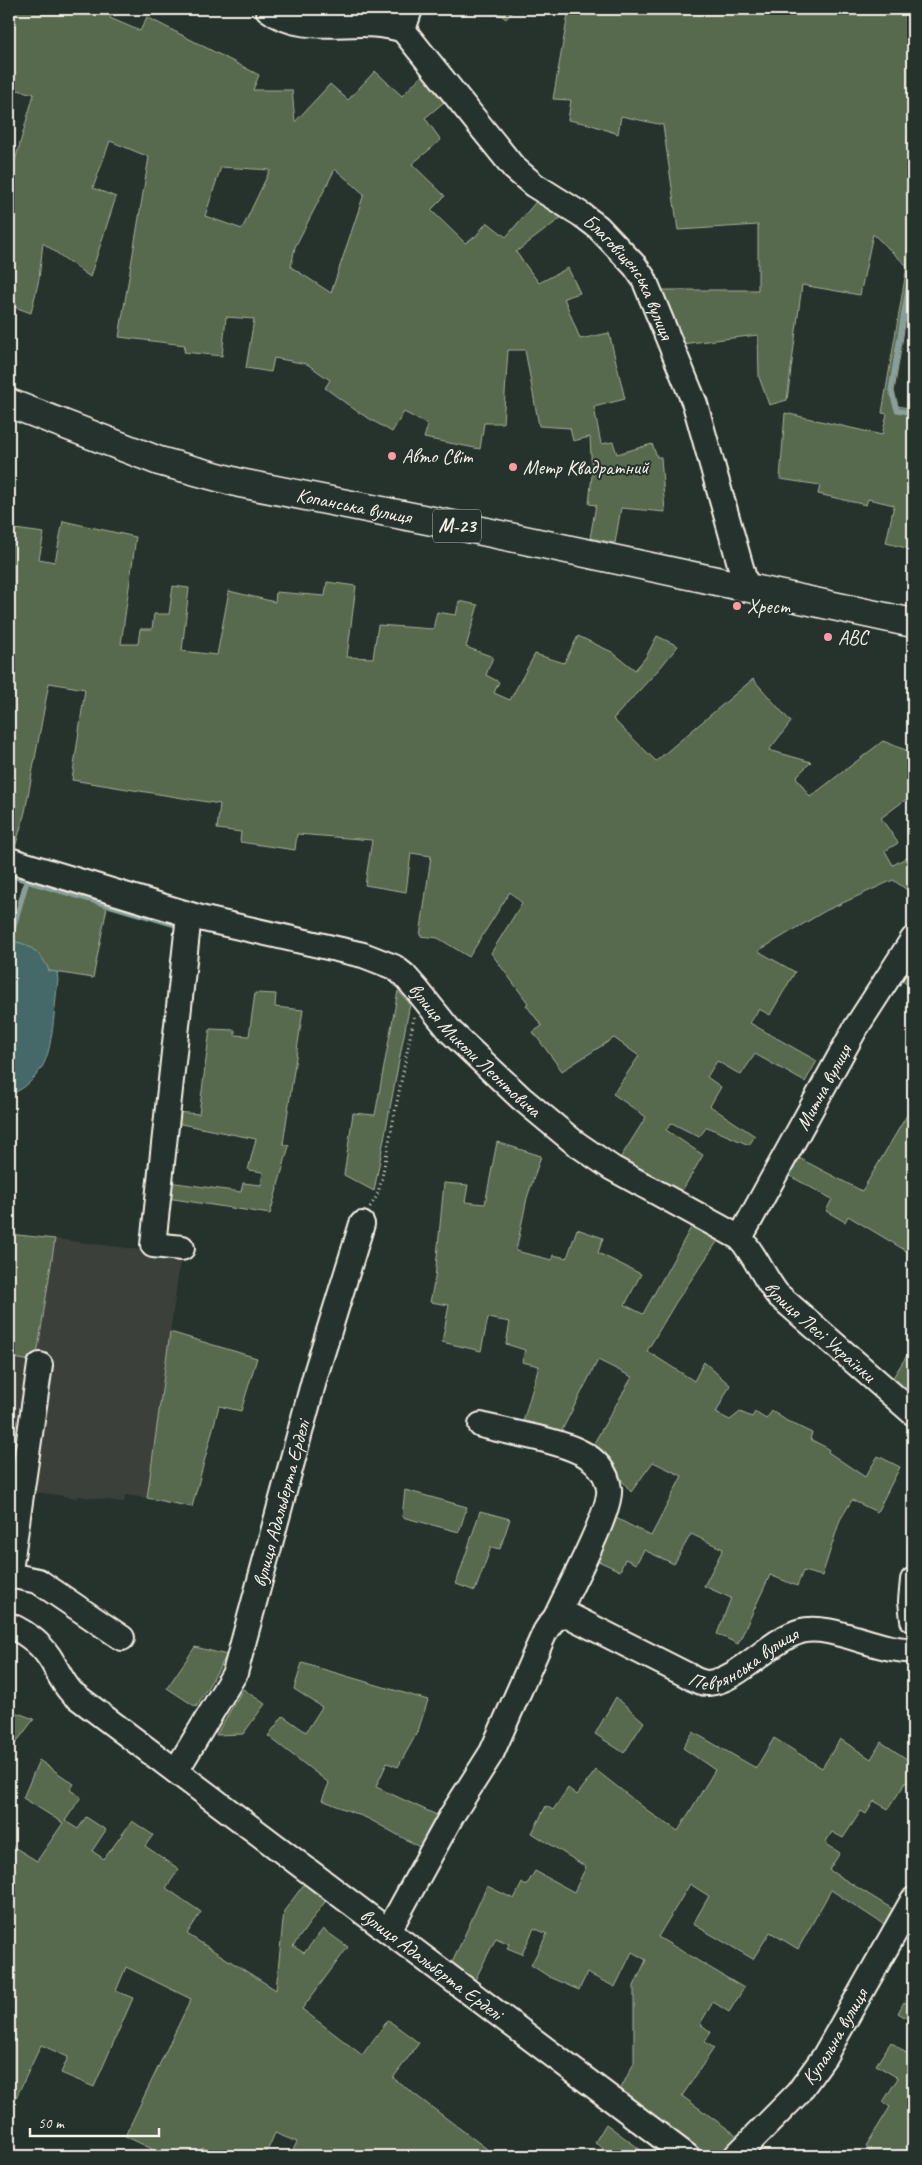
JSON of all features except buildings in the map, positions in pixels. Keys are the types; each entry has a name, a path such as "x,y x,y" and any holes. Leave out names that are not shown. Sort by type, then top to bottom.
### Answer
{"highway":[{"name":"Копанська вулиця","path":"9,403 120,447 207,475 913,623"}],"street":[{"name":"Благовіщенська вулиця","path":"268,9 284,19 297,23 393,26 407,19 514,168 534,185 598,226 635,266 644,279 695,404 747,589"},
{"name":"вулиця Миколи Леонтовича","path":"9,860 189,915 379,960 404,975 451,1032 521,1098 574,1142 612,1168 740,1238"},
{"path":"182,1248 153,1245 189,915"},
{"name":"Митна вулиця","path":"740,1238 855,1029 913,939"},
{"name":"вулиця Адальберта Ерделі","path":"176,1771 235,1673 316,1373 362,1224"},
{"name":"вулиця Лесі Українки","path":"740,1238 748,1247 765,1278 777,1294 913,1412"},
{"path":"40,1365 9,1576 38,1582 122,1638"},
{"path":"389,1930 452,1815 492,1752 545,1632 555,1618 604,1515 610,1491 605,1474 591,1459 574,1450 480,1425"},
{"path":"913,1580 911,1601 913,1620"},
{"name":"Певрянська вулиця","path":"555,1618 561,1615 568,1615 687,1676 707,1683 730,1675 782,1640 804,1630 817,1629 886,1647 913,1650"},
{"name":"вулиця Адальберта Ерделі","path":"9,1625 20,1630 43,1649 72,1693 688,2156"},
{"name":"Купальна вулиця","path":"736,2156 798,2093 824,2057 913,1900"}],"path":[{"path":"362,1224 380,1189 412,1023 425,999"}],"shaded area":[{"path":"55,1239 181,1255 147,1498 125,1495 124,1502 35,1492 38,1468 16,1465 9,1511 9,1357 36,1361"}],"green space":[{"path":"9,9 115,9 110,18 140,31 147,17 259,75 253,90 292,90 295,122 330,84 348,100 375,71 402,96 427,70 449,98 425,118 441,140 412,164 445,196 431,210 465,243 476,236 487,222 506,237 540,197 566,214 516,252 539,283 568,268 580,293 564,298 580,339 609,333 625,399 594,407 601,444 613,442 617,454 652,444 657,457 661,457 665,512 621,508 615,543 590,538 596,505 589,504 592,475 590,437 573,441 570,428 539,426 525,350 508,350 503,423 484,423 480,449 424,438 428,425 404,412 392,432 358,412 325,388 330,380 307,364 274,358 271,372 246,368 254,319 226,317 222,356 184,352 185,345 119,337 149,157 110,141 93,188 116,197 90,277 43,243 39,279 31,313 9,305 9,182 34,94 9,88","holes":["221,167 270,170 242,229 205,216","335,169 364,194 331,293 291,267 295,247"]},
{"path":"279,9 401,9 392,17 306,17"},
{"path":"493,9 515,9 506,19"},
{"path":"569,9 913,9 913,275 894,391 898,406 913,409 913,535 910,549 886,543 894,505 868,499 866,505 818,494 820,485 780,479 785,413 882,435 887,414 882,413 907,266 873,234 860,295 802,285 787,400 769,405 759,377 758,335 681,344 660,290 758,290 758,225 678,230 663,125 621,116 618,134 589,124 568,120 571,100 553,99"},
{"path":"63,521 136,537 121,644 138,644 140,629 152,629 154,614 169,614 173,586 189,588 182,651 217,655 229,591 275,602 276,592 325,596 327,582 356,586 347,657 373,658 378,625 433,629 437,612 456,615 459,601 478,605 466,647 493,657 486,675 499,682 494,693 510,700 535,654 564,663 578,636 612,652 635,670 646,657 657,636 678,646 613,719 656,761 753,679 791,722 769,750 811,762 796,777 810,797 883,741 908,751 913,749 913,794 881,818 898,843 885,851 893,865 913,854 913,894 893,880 825,911 758,951 795,972 770,1015 759,1009 750,1023 817,1061 805,1082 755,1054 741,1075 717,1061 707,1077 721,1087 710,1106 755,1136 749,1145 707,1127 699,1137 672,1123 666,1130 703,1155 679,1196 619,1160 646,1117 613,1094 639,1056 614,1038 562,1071 533,1032 542,1026 526,1005 528,1003 491,953 522,903 510,892 469,957 438,938 420,936 431,856 411,853 406,892 365,885 372,840 297,834 295,850 240,842 241,832 217,829 220,804 72,780 85,689 49,683 25,812 14,851 9,849 9,556 15,529 44,533 39,559 55,562"},
{"path":"24,882 107,907 93,978 49,971 9,943 9,935"},
{"path":"913,960 913,989 900,979"},
{"path":"398,991 410,1004 374,1191 344,1175 353,1113 375,1115"},
{"path":"255,993 276,994 275,1007 303,1010 283,1144 289,1146 270,1214 167,1198 169,1182 241,1192 243,1183 261,1185 263,1172 248,1170 256,1139 176,1123 177,1112 199,1114 210,1029 235,1030 235,1035 249,1036"},
{"path":"913,1105 913,1255 848,1216 845,1222 826,1211 832,1199 788,1175 797,1157 862,1191"},
{"path":"497,1142 541,1156 527,1198 516,1251 552,1260 553,1255 567,1258 577,1229 603,1238 598,1253 641,1274 625,1305 643,1314 693,1224 719,1239 676,1302 647,1351 694,1381 704,1362 730,1385 716,1413 730,1420 740,1412 752,1417 755,1412 766,1419 772,1411 787,1421 812,1433 810,1439 829,1449 828,1452 865,1477 878,1456 900,1467 877,1512 852,1500 840,1520 822,1576 803,1571 797,1586 770,1575 738,1644 717,1634 731,1598 704,1586 723,1549 691,1534 674,1564 644,1550 636,1564 625,1559 620,1571 594,1559 614,1517 651,1536 682,1476 653,1462 631,1492 610,1465 590,1450 632,1377 598,1360 559,1436 521,1429 539,1366 522,1362 525,1350 506,1344 510,1322 488,1318 481,1351 442,1342 449,1305 430,1302 435,1278 444,1183 468,1185 465,1202 485,1204"},
{"path":"9,1234 55,1239 36,1362 9,1357"},
{"path":"170,1332 257,1358 241,1411 219,1406 192,1507 147,1498"},
{"path":"913,1346 913,1398 892,1379"},
{"path":"405,1490 467,1507 459,1532 402,1517"},
{"path":"480,1511 510,1519 500,1549 491,1547 475,1591 456,1584"},
{"path":"195,1647 227,1655 196,1707 167,1688"},
{"path":"302,1663 428,1700 418,1731 398,1767 387,1763 376,1787 441,1817 423,1849 369,1819 322,1800 329,1783 268,1736 283,1716 306,1732 322,1707 294,1689"},
{"path":"243,1689 265,1704 243,1734 216,1735"},
{"path":"616,1697 644,1722 624,1753 595,1734"},
{"path":"9,1710 34,1719 12,1748 9,1747"},
{"path":"693,1732 756,1768 774,1738 822,1768 840,1739 871,1759 881,1742 913,1763 913,1786 906,1782 888,1809 874,1801 866,1814 861,1811 843,1838 832,1832 825,1843 840,1853 829,1870 894,1910 886,1926 831,1890 798,1949 770,1932 753,1959 693,1924 709,1896 690,1884 658,1937 744,1988 729,2012 713,2002 700,2024 711,2032 705,2042 714,2048 682,2096 739,2137 720,2156 709,2156 620,2090 634,2063 634,1986 646,1960 632,1952 615,1987 587,1973 579,1990 551,1978 531,1965 547,1934 534,1928 522,1954 507,1948 509,1944 496,1938 474,1982 451,1965 487,1886 514,1899 522,1883 526,1886 535,1871 574,1892 586,1867 532,1833 546,1806 553,1810 568,1788 577,1795 596,1770 652,1814 678,1831 715,1770 683,1748"},
{"path":"39,1760 74,1784 70,1790 81,1797 65,1821 78,1829 86,1817 106,1830 92,1851 104,1859 132,1821 153,1835 145,1846 179,1869 166,1888 201,1912 187,1934 276,1990 284,1911 305,1883 327,1899 293,1946 304,1953 323,1929 348,1947 302,2009 362,2055 388,2020 419,2043 393,2078 487,2149 483,2156 333,2156 325,2152 323,2156 290,2156 297,2142 275,2133 265,2156 222,2156 203,2148 199,2156 155,2156 150,2154 152,2149 125,2136 191,1999 126,1967 116,1991 133,1998 94,2087 61,2073 68,2057 41,2045 13,2104 9,2102 9,2052 16,2035 9,2031 9,1844 37,1861 63,1823 23,1798"},
{"path":"904,2002 913,2007 913,2022 898,2013"},
{"path":"891,2042 913,2058 913,2156 866,2156 871,2149 866,2146 890,2107 883,2102 898,2078 876,2065"},
{"path":"606,2124 649,2156 614,2156 595,2142"}],"water":[{"path":"9,943 22,943 37,952 49,971 57,972 58,980 52,1033 45,1061 30,1082 20,1090 9,1094"}],"waterway":[{"path":"910,276 891,390 897,410 913,413"},
{"path":"9,875 27,881 9,943"},
{"path":"27,881 179,926"}],"place":[{"name":"Авто Світ","path":"392,456"},
{"name":"Метр Квадратний","path":"513,467"},
{"name":"Хрест","path":"737,606"},
{"name":"ABC","path":"828,637"}]}
